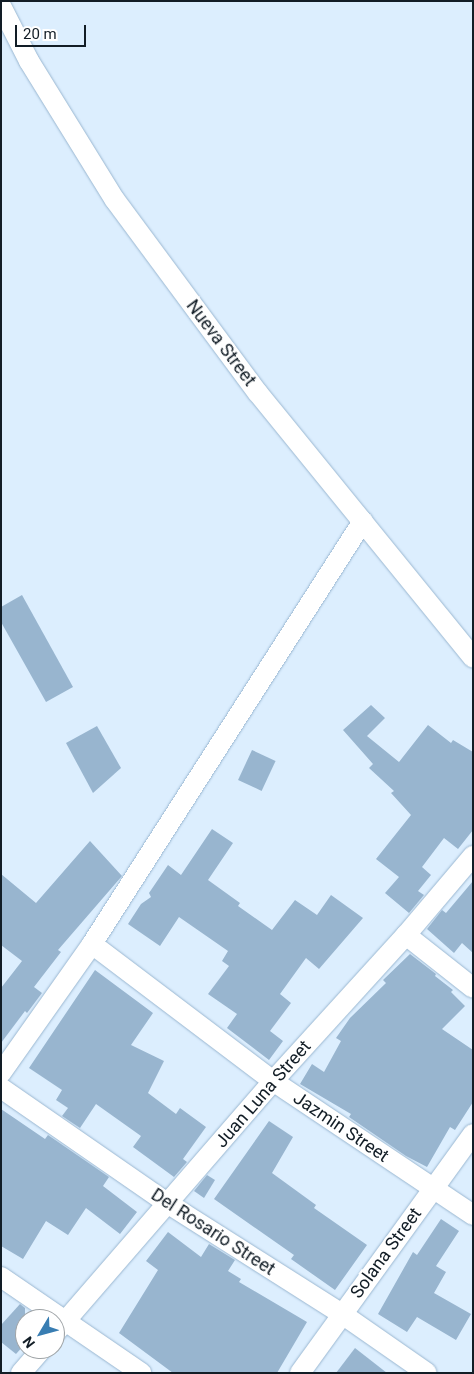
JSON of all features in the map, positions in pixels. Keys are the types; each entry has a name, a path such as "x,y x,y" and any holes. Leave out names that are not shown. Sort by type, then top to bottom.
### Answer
{"street":[{"name":"Nueva Street","path":"1,6 29,61 115,200 258,393 473,658"},
{"path":"1,1073 92,944 363,521"},
{"name":"Juan Luna Street","path":"65,1321 273,1081 406,934 473,856"},
{"path":"406,934 473,988"},
{"name":"Jazmin Street","path":"92,944 273,1081 473,1215"},
{"name":"Del Rosario Street","path":"1,1088 167,1203 342,1314 427,1373"},
{"name":"Solana Street","path":"300,1373 473,1134"},
{"path":"1,1277 39,1309"},
{"path":"65,1330 141,1373"},
{"path":"21,1373 33,1359"}],"building":[{"path":"22,595 73,687 46,702 1,622 1,607"},
{"path":"371,705 385,718 367,736 399,762 428,725 451,743 453,740 473,752 473,830 458,849 444,838 422,867 431,875 418,891 424,895 409,913 385,893 399,877 376,859 411,815 391,793 394,791 369,768 373,764 343,730"},
{"path":"97,726 121,768 93,793 66,743"},
{"path":"252,750 276,761 262,791 238,780"},
{"path":"212,829 233,843 208,880 240,903 238,906 272,930 295,900 317,915 331,895 363,918 319,969 306,958 280,994 291,1003 270,1031 283,1041 269,1060 227,1028 237,1014 208,994 229,966 222,961 228,951 179,917 160,946 128,924 141,904 151,897 149,893 168,865 181,875"},
{"path":"90,841 122,876 58,950 61,952 34,987 42,993 27,1013 25,1011 1,1043 1,988 22,961 1,945 1,874 36,903"},
{"path":"473,881 473,953 462,943 454,953 427,929 442,910 446,913"},
{"path":"410,954 453,990 451,992 465,1006 442,1029 473,1050 473,1102 455,1130 450,1127 427,1167 406,1156 349,1117 351,1114 300,1084 312,1064 324,1072 341,1041 336,1038 350,1018 386,983 383,980"},
{"path":"95,970 153,1013 131,1045 164,1061 148,1093 176,1114 180,1108 206,1127 183,1159 187,1162 174,1177 133,1147 141,1136 96,1104 80,1128 62,1116 68,1108 56,1100 62,1090 29,1068"},
{"path":"1,1109 45,1139 48,1135 109,1177 103,1186 137,1212 120,1234 86,1208 68,1235 46,1221 23,1259 1,1246"},
{"path":"269,1121 293,1137 272,1173 316,1205 314,1208 367,1245 335,1290 291,1259 294,1255 214,1199"},
{"path":"207,1175 215,1180 204,1198 194,1191"},
{"path":"441,1219 459,1231 436,1266 446,1272 434,1293 471,1314 456,1340 417,1317 407,1332 378,1314 413,1252 417,1255"},
{"path":"168,1232 201,1257 209,1244 235,1260 228,1271 241,1279 239,1282 307,1322 277,1373 173,1373 119,1333 158,1270 146,1261"},
{"path":"20,1304 25,1308 25,1309 15,1309"},
{"path":"15,1310 15,1353 1,1342 1,1325"},
{"path":"355,1348 387,1373 336,1373"}]}
